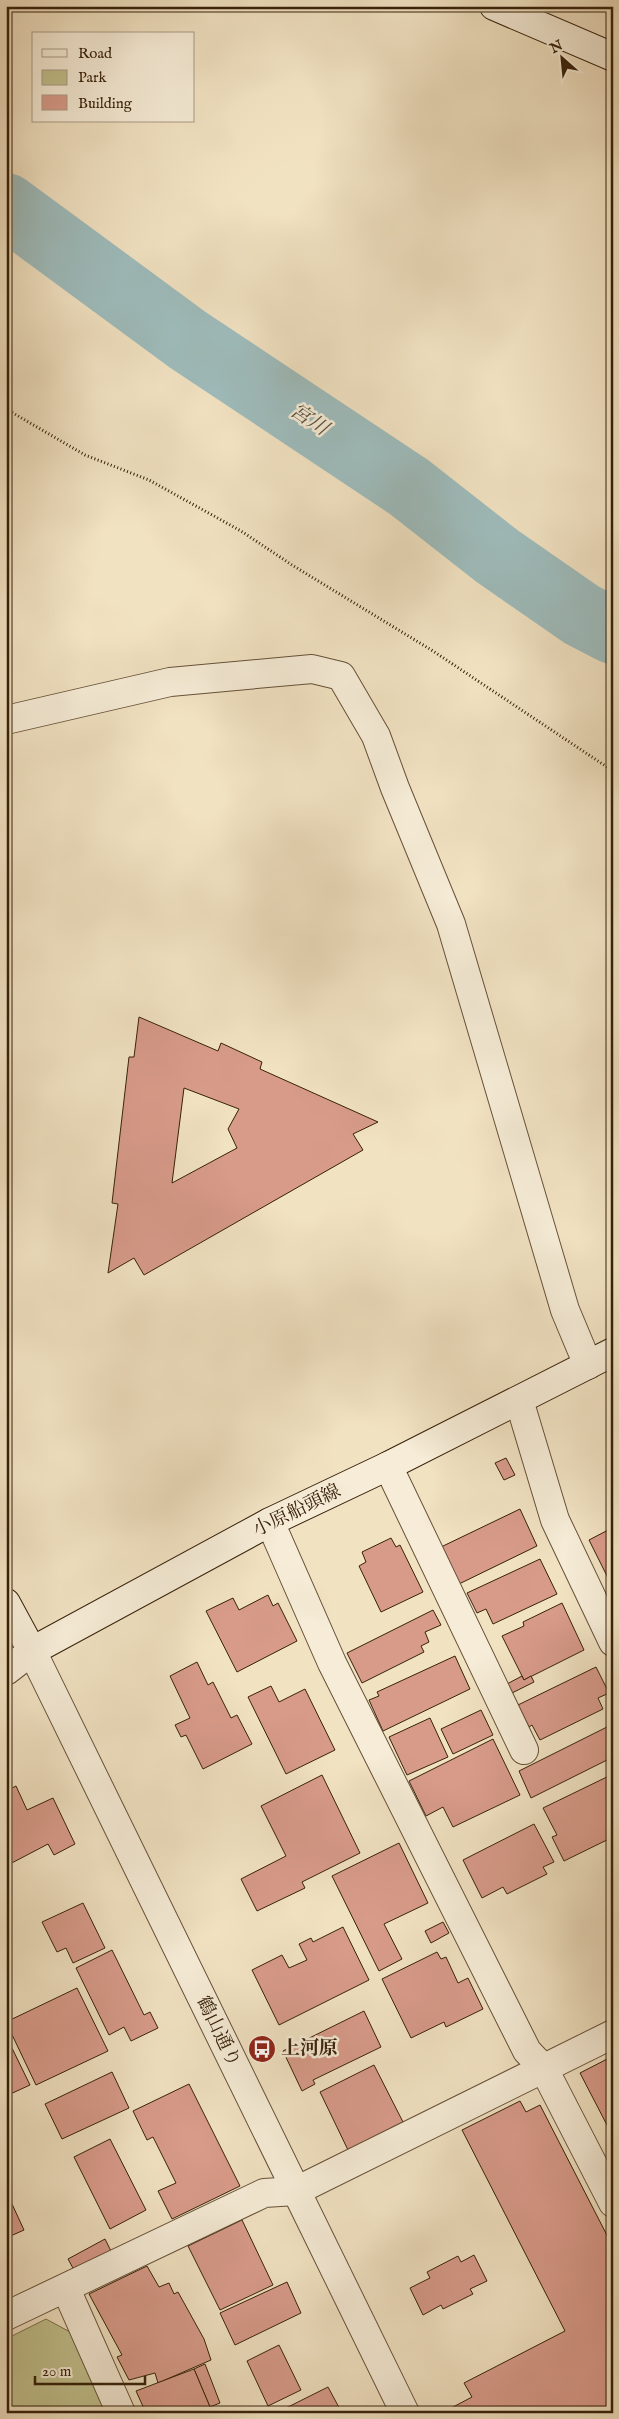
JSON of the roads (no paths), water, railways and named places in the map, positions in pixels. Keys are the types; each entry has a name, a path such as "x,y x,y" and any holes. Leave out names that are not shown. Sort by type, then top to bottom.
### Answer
{"street":[{"path":"494,6 613,58"},
{"path":"6,720 170,682 312,668 341,676 376,736 395,788 451,924 565,1310 588,1365"},
{"name":"小原船頭線","path":"6,1671 32,1651 270,1522 388,1466 613,1352"},
{"path":"519,1400 555,1520 613,1642"},
{"path":"388,1466 524,1750"},
{"path":"270,1522 332,1662 527,2051 544,2068 613,2203"},
{"path":"6,1604 32,1651"},
{"name":"鶴山通り","path":"32,1651 405,2413"},
{"path":"8,2312 66,2289 264,2193 296,2191 613,2034"},
{"path":"66,2289 121,2413"}],"waterway":[{"name":"宮川","path":"6,206 188,340 409,487 497,556 582,615 613,631"}],"place":[{"name":"上河原","path":"262,2049"}]}
